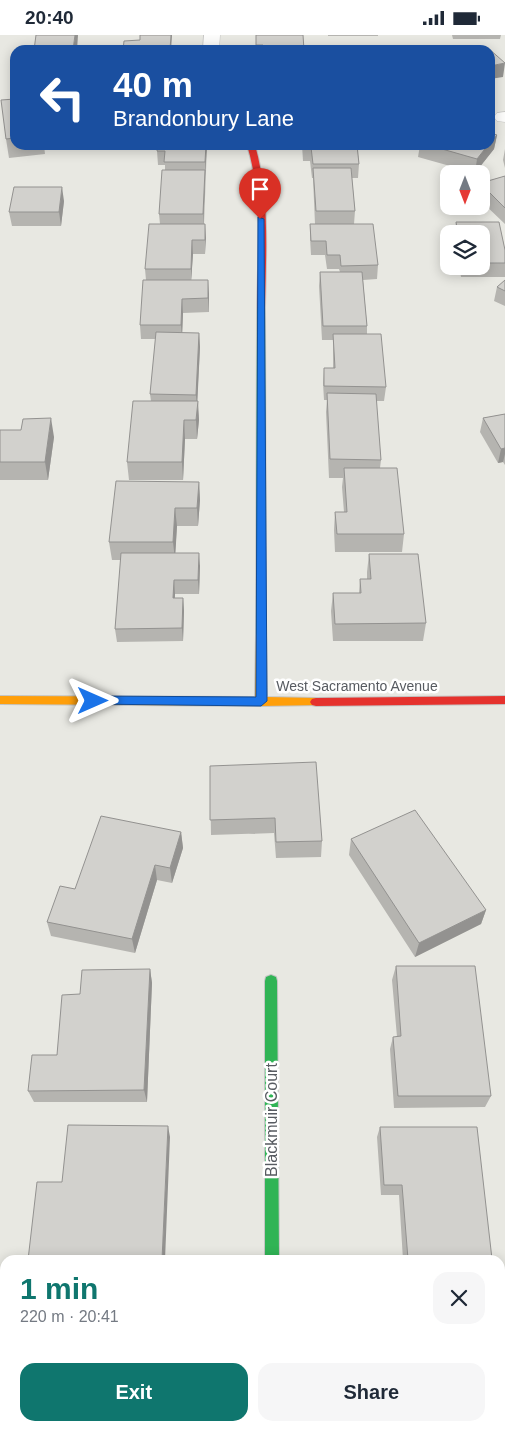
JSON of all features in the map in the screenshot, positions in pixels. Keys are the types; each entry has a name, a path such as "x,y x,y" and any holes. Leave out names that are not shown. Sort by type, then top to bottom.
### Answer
{"street":[{"path":"254,150 259,180 261,238 261,701"},
{"name":"West Sacramento Avenue","path":"0,700 505,700"},
{"name":"Blackmuir Court","path":"270,981 272,1255"}],"building":[{"path":"36,35 75,35 74,45 35,45"},
{"path":"140,35 171,35 170,45 124,45 124,41 140,40"},
{"path":"256,35 303,35 304,45 256,45"},
{"path":"495,54 505,63 495,65"},
{"path":"10,99 10,139 6,139 1,100"},
{"path":"206,150 205,162 164,162 165,151 157,151"},
{"path":"311,150 358,150 359,164 313,164"},
{"path":"446,150 484,150 477,159"},
{"path":"313,168 351,168 355,211 316,211"},
{"path":"162,170 205,170 203,214 159,214"},
{"path":"505,176 505,208 490,193 490,180"},
{"path":"14,187 62,187 59,212 9,212"},
{"path":"456,222 499,222 505,250 505,263 490,263 490,225 456,225"},
{"path":"149,224 205,224 205,240 192,240 191,269 145,269"},
{"path":"310,224 373,224 378,265 341,266 340,255 327,255 326,241 311,241"},
{"path":"320,272 362,272 367,326 323,326"},
{"path":"143,280 208,280 208,298 182,299 181,325 140,325"},
{"path":"505,280 505,291 497,287"},
{"path":"156,332 199,333 196,395 150,394"},
{"path":"333,334 381,334 386,387 324,386 324,368 335,368"},
{"path":"327,393 376,394 381,460 330,459"},
{"path":"133,401 198,401 196,420 184,420 182,462 127,462"},
{"path":"505,414 505,448 501,449 483,418"},
{"path":"51,418 45,462 0,462 0,430 21,430 23,419"},
{"path":"344,468 397,468 404,534 337,534 335,512 347,512"},
{"path":"116,481 199,482 197,508 175,508 173,542 109,542"},
{"path":"121,553 199,553 198,580 174,580 173,598 183,598 182,628 115,629"},
{"path":"369,554 418,554 426,623 335,624 333,593 361,593 360,579 371,579"},
{"path":"316,762 322,841 276,842 275,818 210,820 210,766"},
{"path":"415,810 486,910 419,943 351,839"},
{"path":"101,816 181,832 170,868 155,865 132,939 47,922 60,886 75,889"},
{"path":"396,966 475,966 491,1096 398,1096 393,1037 401,1036"},
{"path":"150,969 144,1090 28,1091 32,1055 57,1055 62,995 80,994 82,970"},
{"path":"68,1125 168,1126 162,1255 29,1255 37,1182 62,1182"},
{"path":"380,1127 477,1127 492,1255 408,1255 402,1185 384,1185"}],"traffic: fast":[{"path":"261,308 261,635"},
{"path":"271,981 272,1255"}],"traffic: slow":[{"path":"261,635 261,702"},
{"path":"0,700 316,702"}],"traffic: jam":[{"path":"252,150 260,183 262,204 261,308"},
{"path":"316,702 505,700"}],"route":[{"path":"93,701 261,701 262,318 260,219"}]}
